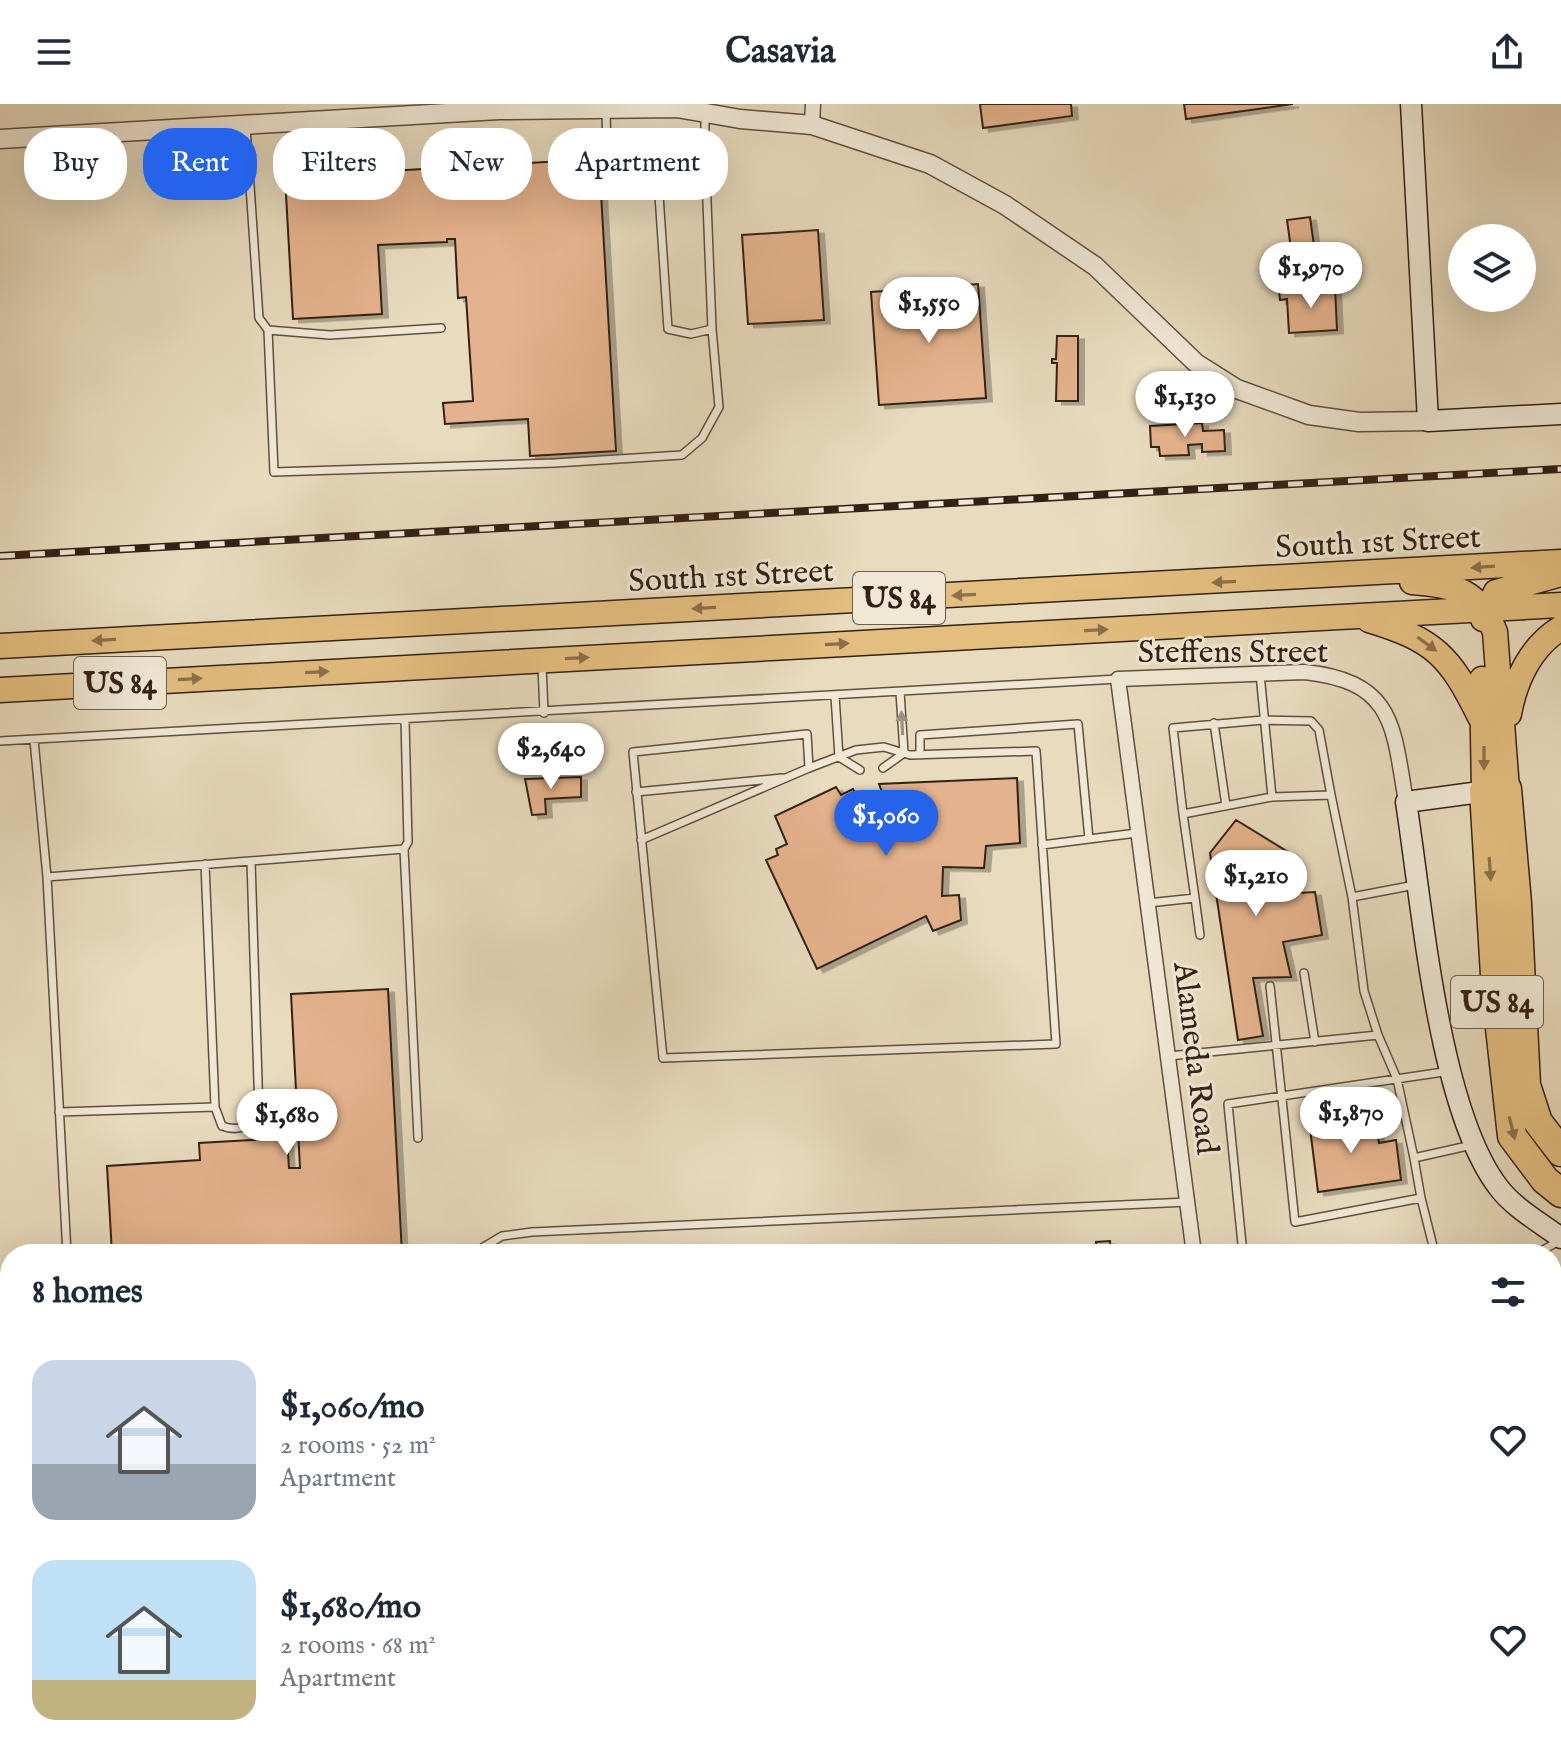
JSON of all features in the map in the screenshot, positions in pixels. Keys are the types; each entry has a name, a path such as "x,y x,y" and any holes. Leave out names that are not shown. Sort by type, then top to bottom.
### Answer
{"highway":[{"name":"South 1st Street","path":"0,646 1561,562"},
{"path":"1485,725 1480,630 1486,608 1496,592 1511,585 1561,574"},
{"path":"1317,577 1434,583 1456,589 1486,608 1495,632 1504,752"},
{"path":"1355,616 1561,605"},
{"name":"US 84","path":"0,690 1355,616 1418,637 1442,655 1458,673 1485,725 1496,790 1496,992 1512,1136 1545,1180 1561,1193"},
{"path":"538,617 542,660"},
{"path":"1561,628 1528,660 1513,689 1496,790 1517,903 1526,1085 1538,1122 1561,1152"}],"main road":[{"path":"1411,104 1428,421 1561,414"},
{"path":"1496,790 1406,802 1452,1071 1474,1145 1500,1189 1561,1239"}],"street":[{"path":"812,125 813,104"},
{"path":"0,139 499,110 677,108 812,125 930,164 1005,205 1095,266 1196,363 1237,389 1309,415 1359,422 1428,421"},
{"name":"Steffens Street","path":"1118,679 1305,672 1336,675 1362,687 1383,707 1392,726 1406,802"},
{"name":"Alameda Road","path":"1118,679 1193,1244"}],"lane":[{"path":"606,109 606,128"},
{"path":"705,113 705,128"},
{"path":"246,125 259,318 268,330 274,472 555,463 682,455 702,438 719,407 712,329 707,200"},
{"path":"659,200 668,329 691,334 712,329"},
{"path":"268,330 330,335 441,328"},
{"path":"542,660 544,713"},
{"path":"1260,674 1272,797"},
{"path":"0,741 1118,679"},
{"path":"900,692 904,753"},
{"path":"835,696 839,757"},
{"path":"405,720 408,842 404,849 418,1138"},
{"path":"1200,935 1173,728 1263,720 1311,721 1319,730 1352,897 1364,991 1397,1079 1432,1244"},
{"path":"1214,723 1226,806"},
{"path":"920,755 920,735 1078,724 1089,839"},
{"path":"641,840 856,750 884,747 920,755 1036,751 1056,1044 663,1058 636,792 633,752 807,734 809,768"},
{"path":"34,740 47,877 66,1244"},
{"path":"883,768 904,753"},
{"path":"839,757 860,770"},
{"path":"636,792 789,777"},
{"path":"1183,814 1272,797 1331,795"},
{"path":"1042,845 1139,833"},
{"path":"47,877 404,849"},
{"path":"205,864 215,1107 222,1126 231,1129 245,1127 259,1113 251,861"},
{"path":"1352,897 1419,884"},
{"path":"1148,903 1195,898"},
{"path":"1304,973 1315,1042"},
{"path":"1270,986 1295,1222 1421,1198"},
{"path":"1169,1056 1378,1035"},
{"path":"1242,1244 1228,1104 1452,1071"},
{"path":"59,1112 215,1107"},
{"path":"1414,1158 1474,1145"},
{"path":"489,1244 502,1236 532,1232 1188,1202"}],"building":[{"path":"980,104 1071,104 1072,116 983,128"},
{"path":"1184,104 1293,104 1186,119"},
{"path":"548,162 548,200 601,200 616,451 530,456 528,419 445,424 443,403 473,401 466,297 458,298 455,239 378,245 382,314 293,319 286,200 405,200 405,170 421,169 421,200 532,200 532,163"},
{"path":"1310,217 1316,260 1293,263 1287,220"},
{"path":"818,230 824,320 748,324 742,235"},
{"path":"978,284 986,398 879,405 871,292"},
{"path":"1335,287 1337,330 1289,333 1287,299 1280,300 1279,291"},
{"path":"1057,336 1078,336 1078,401 1056,401 1057,363 1052,363 1052,359 1056,359"},
{"path":"1202,423 1203,431 1224,430 1225,451 1202,452 1202,444 1188,445 1189,455 1160,456 1159,447 1151,447 1150,426"},
{"path":"581,777 581,797 545,799 546,814 532,815 525,779"},
{"path":"1017,778 1020,843 986,846 984,868 943,867 942,896 959,895 961,920 933,931 926,916 817,969 766,860 778,855 776,849 787,844 775,816 836,787 841,795 853,789 867,815 888,808 879,784"},
{"path":"1236,820 1293,855 1276,868 1281,894 1315,892 1322,935 1283,942 1291,977 1253,978 1263,1036 1238,1040 1210,853"},
{"path":"388,989 401,1244 111,1244 107,1166 200,1160 199,1143 287,1138 289,1168 300,1168 291,994"},
{"path":"1353,1114 1355,1130 1376,1127 1379,1143 1396,1140 1401,1180 1318,1192 1309,1120"}],"railway":[{"path":"0,556 1561,469"}]}
